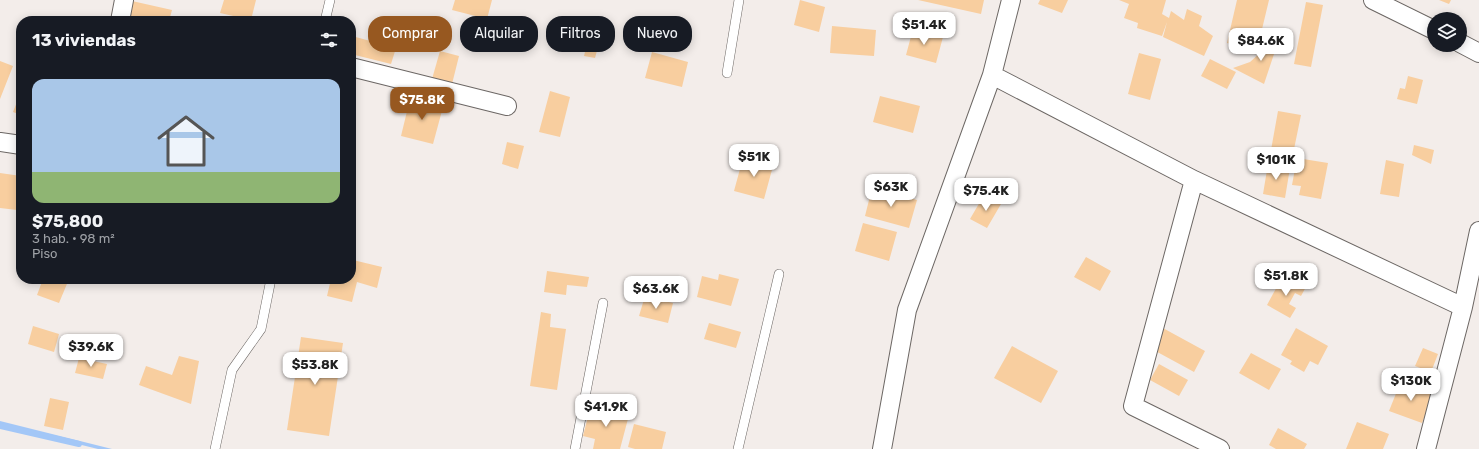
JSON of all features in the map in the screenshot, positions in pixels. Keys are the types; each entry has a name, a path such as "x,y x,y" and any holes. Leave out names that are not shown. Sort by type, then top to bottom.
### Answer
{"street":[{"path":"121,16 124,0"},
{"path":"882,449 907,310 992,75 1010,0"},
{"path":"1373,0 1427,27"},
{"path":"1467,47 1479,53"},
{"path":"356,68 507,106"},
{"path":"992,75 1194,180 1462,307"},
{"path":"0,142 16,144"},
{"path":"1194,180 1133,406 1220,449"},
{"path":"1426,449 1462,307 1479,231"}],"lane":[{"path":"326,16 330,0"},
{"path":"728,73 739,0"},
{"path":"738,449 779,274"},
{"path":"215,449 232,370 261,329 271,284"},
{"path":"575,449 603,303"}],"water":[{"path":"0,421 112,449 98,449 0,425"}],"building":[{"path":"224,0 256,0 252,16 233,16 220,13"},
{"path":"455,0 492,0 488,16 475,16 452,10"},
{"path":"800,0 825,7 819,32 794,25"},
{"path":"918,0 984,0 981,14"},
{"path":"1040,0 1068,0 1062,13 1038,4"},
{"path":"1119,0 1166,0 1162,14 1169,18 1171,11 1184,20 1187,9 1202,16 1199,26 1213,36 1204,56 1163,37 1167,22 1162,36 1137,28 1138,23 1124,18 1129,4"},
{"path":"1237,0 1269,0 1257,50 1227,43"},
{"path":"1439,0 1451,0 1449,4"},
{"path":"132,1 172,10 170,16 128,16"},
{"path":"1306,2 1323,5 1311,67 1294,64"},
{"path":"832,26 876,30 874,56 830,53"},
{"path":"913,29 943,37 936,63 906,55"},
{"path":"356,37 368,40 368,52 395,52 391,64 356,55"},
{"path":"1263,39 1279,39 1264,84 1233,68 1250,62 1260,53"},
{"path":"440,52 459,56 452,84 432,79"},
{"path":"585,52 597,52 595,58 584,56"},
{"path":"652,52 688,62 682,87 645,78"},
{"path":"1139,53 1161,59 1150,100 1128,94"},
{"path":"1210,59 1236,72 1227,89 1201,76"},
{"path":"0,61 13,66 0,99"},
{"path":"1408,76 1423,80 1417,104 1397,99 1400,88 1405,89"},
{"path":"550,91 570,97 560,137 539,132"},
{"path":"880,96 920,106 913,133 873,122"},
{"path":"410,99 443,107 433,144 401,136"},
{"path":"16,104 16,113 13,112"},
{"path":"1278,111 1301,115 1293,154 1271,150"},
{"path":"507,142 524,146 518,169 502,164"},
{"path":"1414,145 1434,150 1431,164 1412,155"},
{"path":"743,158 773,166 764,199 734,191"},
{"path":"1297,158 1328,163 1321,199 1299,195 1301,186 1292,185"},
{"path":"1386,160 1404,164 1399,197 1380,194"},
{"path":"1268,164 1290,168 1285,198 1263,194"},
{"path":"0,173 16,175 16,210 0,208"},
{"path":"872,188 917,200 909,228 865,216"},
{"path":"984,195 1001,204 987,228 970,219"},
{"path":"863,223 897,232 889,261 855,251"},
{"path":"1086,257 1111,271 1100,291 1074,277"},
{"path":"356,261 382,267 377,288 357,282 352,302 327,296 330,284 356,284"},
{"path":"547,271 589,277 587,287 567,285 566,295 544,292"},
{"path":"719,274 739,279 731,306 697,297 702,276 718,280"},
{"path":"1295,278 1307,285 1301,296 1295,293 1289,304 1296,308 1290,318 1267,305 1280,281 1290,286"},
{"path":"41,284 67,284 59,303 37,295"},
{"path":"645,296 673,303 668,323 639,316"},
{"path":"541,312 551,314 550,327 566,329 557,390 530,386"},
{"path":"709,323 741,332 736,348 704,339"},
{"path":"33,326 59,334 54,352 28,344"},
{"path":"1161,327 1205,351 1194,372 1150,348"},
{"path":"1296,328 1328,346 1318,365 1310,361 1304,372 1290,364 1292,361 1281,355"},
{"path":"301,337 343,343 329,436 287,430"},
{"path":"1012,346 1058,371 1041,403 994,378"},
{"path":"1423,348 1438,354 1431,372 1415,366"},
{"path":"1251,353 1281,369 1269,390 1239,373"},
{"path":"179,356 199,361 191,404 139,385 146,366 172,375"},
{"path":"79,358 107,364 103,379 75,373"},
{"path":"1159,364 1188,380 1179,396 1150,380"},
{"path":"1401,381 1433,394 1422,423 1389,411"},
{"path":"50,398 69,402 63,430 44,426"},
{"path":"591,405 629,415 620,449 593,449 595,439 583,436"},
{"path":"1357,422 1389,434 1383,449 1346,449"},
{"path":"634,424 666,432 662,449 635,449 628,447"},
{"path":"1278,428 1307,444 1304,449 1276,449 1269,445"}],"waterway":[{"path":"0,426 79,444"}]}
